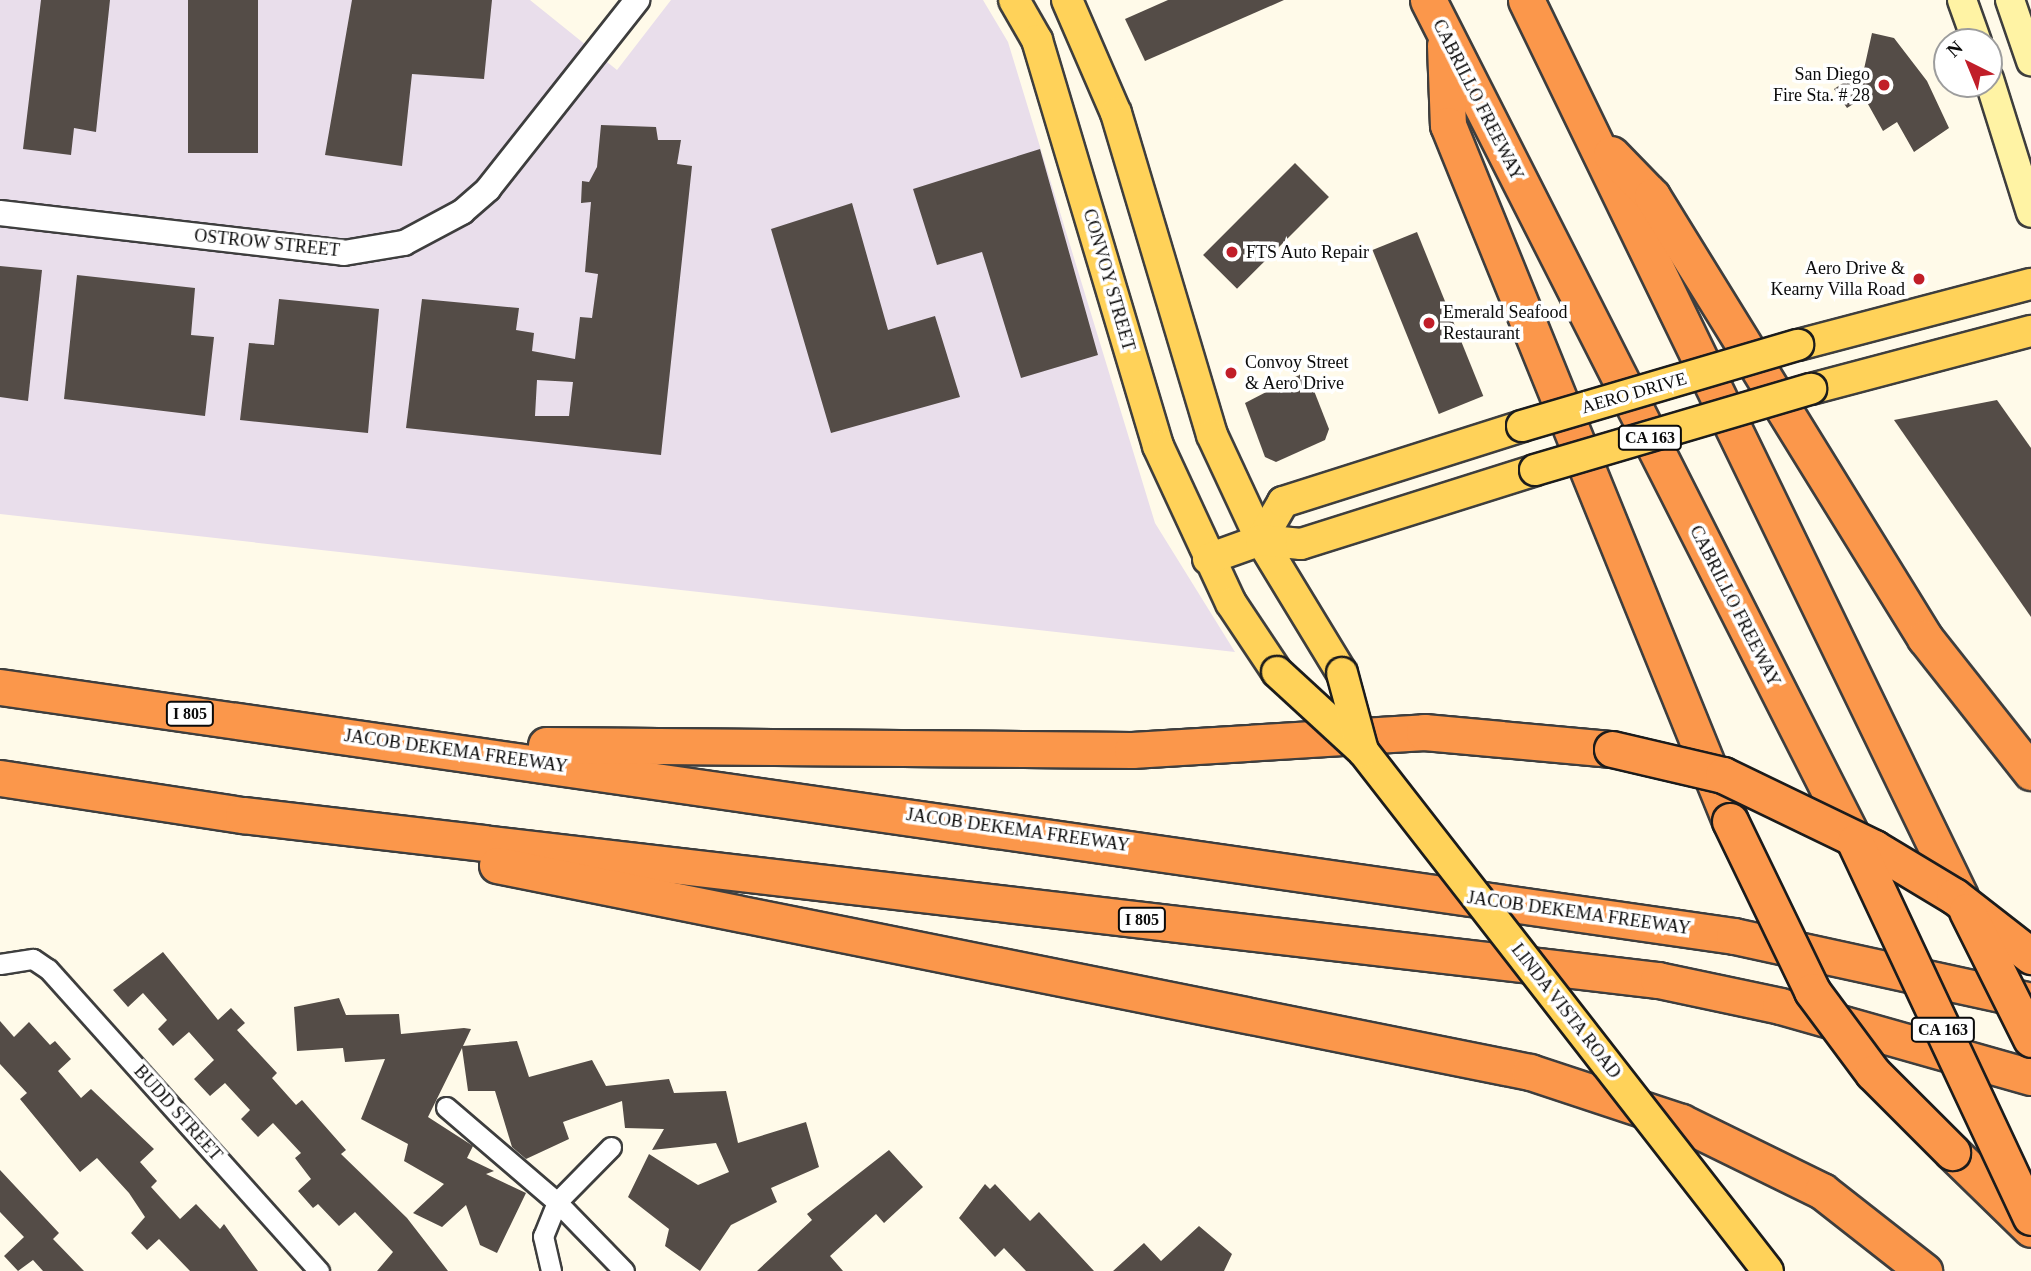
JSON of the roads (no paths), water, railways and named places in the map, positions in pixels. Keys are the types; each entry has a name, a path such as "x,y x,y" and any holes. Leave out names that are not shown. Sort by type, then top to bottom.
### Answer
{"highway":[{"name":"CABRILLO FREEWAY","path":"1428,0 1855,842 2031,1217"},
{"path":"1526,0 1959,896 2031,1039"},
{"path":"1444,34 1448,125 1730,821 1812,991 1873,1073 2031,1229"},
{"path":"1590,132 1652,196 1909,615 1968,699 2031,772"},
{"name":"JACOB DEKEMA FREEWAY","path":"0,687 1734,936 2031,1002"},
{"path":"380,741 1006,751 1424,732 1612,749 1723,775 1874,848 1954,897 2031,956"},
{"name":"I 805","path":"0,778 243,815 1658,980 1780,1006 2031,1077"},
{"path":"243,815 1530,1072 1681,1122 1822,1191 1924,1271"}],"main road":[{"name":"CONVOY STREET","path":"1014,0 1041,53 1158,446 1208,559"},
{"path":"1067,0 1116,113 1212,435 1261,540"},
{"path":"1962,0 1972,28"},
{"path":"2010,0 2031,61"},
{"path":"1995,98 2031,213"},
{"name":"AERO DRIVE","path":"1261,540 1283,502 1522,426 1798,345 2031,284"},
{"path":"1208,559 1261,540 1300,544 1535,470 1811,389 2031,331"},
{"name":"LINDA VISTA ROAD","path":"1261,540 1342,673 1363,751"},
{"name":"LINDA VISTA ROAD","path":"1208,559 1277,672 1363,751 1768,1271"}],"street":[{"name":"OSTROW STREET","path":"0,213 344,253 404,243 462,212 488,189 637,0"},
{"name":"BUDD STREET","path":"0,964 33,959 320,1271"},
{"path":"446,1107 558,1202 624,1271"},
{"path":"551,1271 543,1236 558,1202 611,1147"}],"place":[{"name":"San Diego Fire Sta. # 28","path":"1884,85"},
{"name":"FTS Auto Repair","path":"1232,252"},
{"name":"Aero Drive & Kearny Villa Road","path":"1919,279"},
{"name":"Emerald Seafood Restaurant","path":"1429,323"},
{"name":"Convoy Street & Aero Drive","path":"1231,373"}]}
